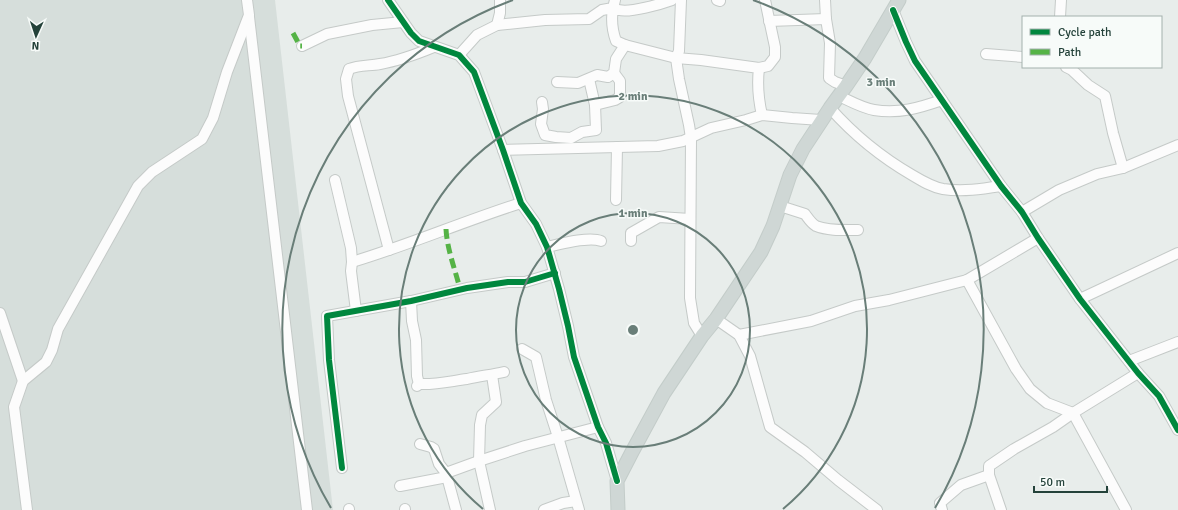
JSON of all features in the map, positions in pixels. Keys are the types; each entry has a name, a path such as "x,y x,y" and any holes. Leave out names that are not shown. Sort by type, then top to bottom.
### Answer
{"main road":[{"path":"618,510 617,481 664,393 761,252 773,226 790,175 802,150 821,120 865,58 896,5"}],"street":[{"path":"247,0 307,510"},
{"path":"388,0 411,33 419,40 434,47 459,55 474,72 521,203 536,224 547,247 555,273 574,357 598,427 606,443 617,481"},
{"path":"497,25 500,0"},
{"path":"615,2 619,11 627,11 672,0"},
{"path":"681,0 679,51 676,58 691,138 690,298 694,323 702,336"},
{"path":"615,2 611,16 612,31 616,41 625,45 676,58 758,68 768,66 775,57 775,47 765,0"},
{"path":"825,0 826,20 830,43 829,78 835,82 856,104 873,110 891,111 919,108 942,100"},
{"path":"1060,16 1061,0"},
{"path":"459,55 477,34 497,25 545,20 589,19 615,2"},
{"path":"896,5 906,42 915,61 1001,186 1022,212 1080,299 1129,362 1159,396 1178,430"},
{"path":"27,510 14,407 24,381 46,362 52,350 58,329 138,186 152,172 202,139 214,118 227,72 249,15"},
{"path":"769,21 826,20"},
{"path":"302,46 327,34 372,25 403,22"},
{"path":"595,105 615,100 620,97 620,81 614,73 616,59 625,45"},
{"path":"389,250 348,96 346,79 349,69 356,66 380,64 434,47"},
{"path":"986,54 1022,57"},
{"path":"758,68 757,85 762,114"},
{"path":"1068,68 1088,85 1105,96 1113,133 1123,168"},
{"path":"557,82 578,83 597,75 608,77 614,73"},
{"path":"542,102 543,109 541,124 545,134 556,137 571,138 582,132 596,130 595,105 589,79"},
{"path":"830,108 873,149 925,183 942,188 962,190 1001,186"},
{"path":"503,150 658,146 683,141 710,128 746,120 762,114 821,120"},
{"path":"1022,212 1066,187 1097,174 1123,168 1178,145"},
{"path":"616,200 617,147"},
{"path":"335,180 350,248 352,262 351,272 356,311"},
{"path":"352,262 521,203"},
{"path":"780,206 805,214 816,226 829,229 858,230"},
{"path":"631,241 631,233 659,217 690,219"},
{"path":"739,335 811,320 855,306 890,300 967,280 1038,238"},
{"path":"547,247 572,242 592,240 601,241"},
{"path":"1080,299 1178,253"},
{"path":"342,468 329,360 327,316 411,301 467,288 508,282 525,282 555,273"},
{"path":"967,280 1016,369 1030,389 1047,404 1073,412 1126,510"},
{"path":"411,301 412,321 416,340 418,385 445,383 504,372"},
{"path":"0,313 24,381"},
{"path":"716,319 739,335 750,356 770,427 805,452 877,510"},
{"path":"1129,362 1178,342"},
{"path":"522,349 536,357 546,400 577,506 563,504 544,510"},
{"path":"1001,510 989,475 989,466 1014,449 1053,427 1073,412 1138,373"},
{"path":"490,510 479,461 480,425 482,415 496,402 492,375"},
{"path":"400,486 446,475 479,461 558,437 598,427"},
{"path":"420,444 434,449 439,464 446,475 456,510"},
{"path":"942,510 940,503 961,485 989,475"}],"shaded area":[{"path":"0,0 275,0 333,510 0,510"}],"marked path":[{"path":"293,33 300,46 302,46"},
{"path":"446,229 450,252 460,289"}],"cycle path":[{"path":"388,0 411,33 419,41 459,55 474,72 521,203 536,224 547,247 559,289 574,357 598,427 606,443 617,481"},
{"path":"893,10 915,61 1001,186 1022,212 1080,299 1138,373 1159,396 1178,430"},
{"path":"342,468 329,360 327,316 411,301 467,288 508,282 525,282 555,273"}]}
